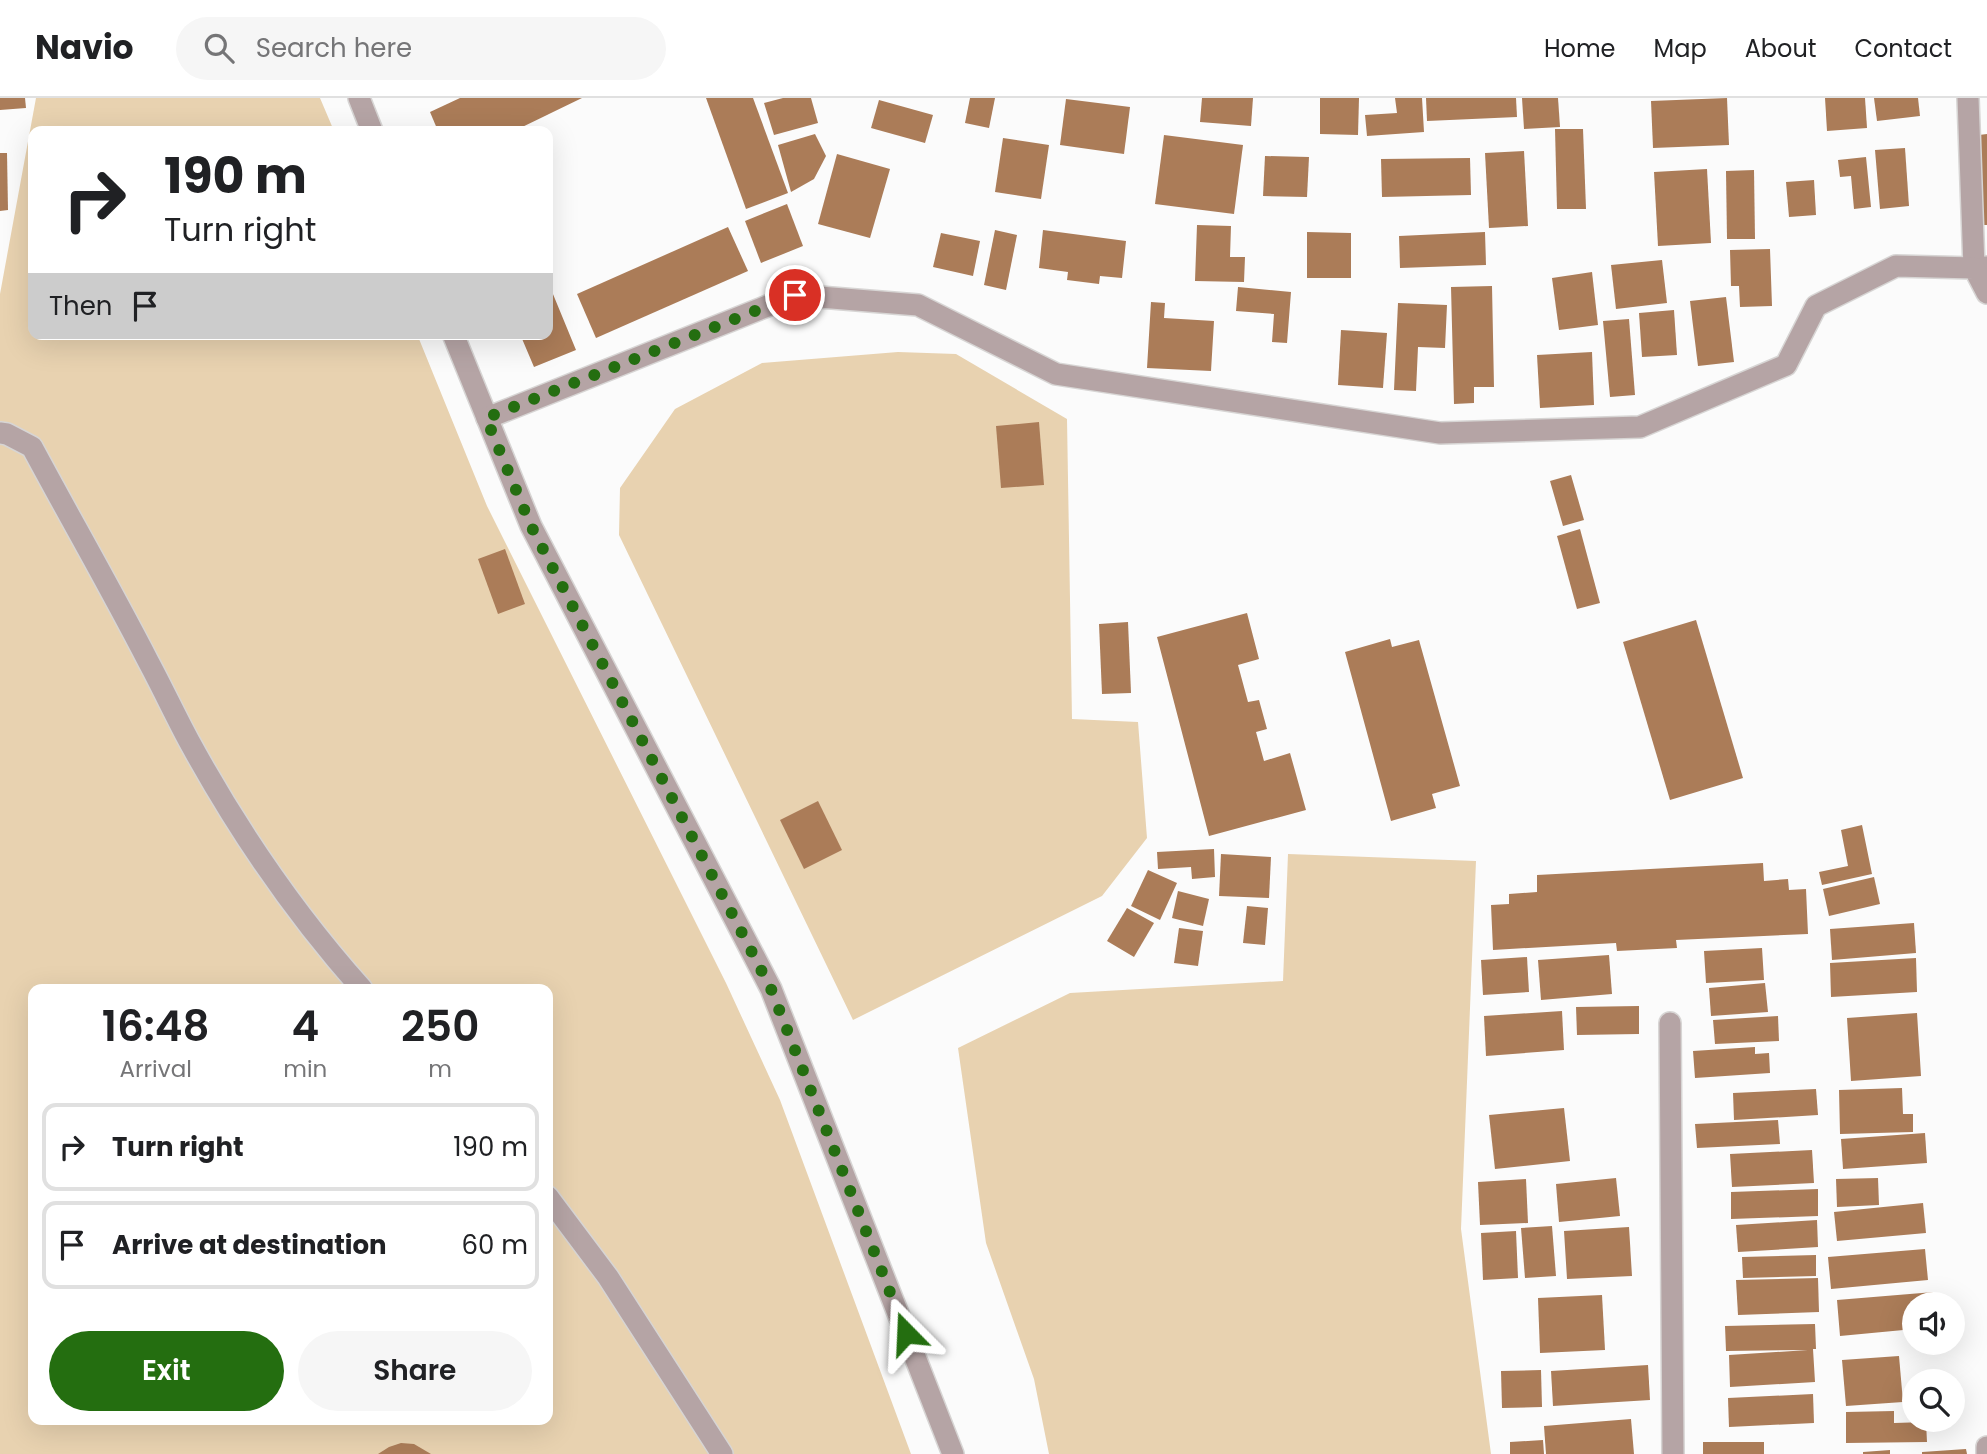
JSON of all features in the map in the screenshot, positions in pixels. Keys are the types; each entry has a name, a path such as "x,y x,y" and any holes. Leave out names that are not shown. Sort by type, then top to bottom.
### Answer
{"street":[{"path":"359,98 370,126"},
{"path":"1968,98 1981,267 1987,293"},
{"path":"486,418 795,295 918,305 1056,374 1097,381 1440,433 1640,427 1786,365 1816,306 1896,266 1981,267"},
{"path":"455,340 531,526 771,989 953,1454"},
{"path":"0,433 8,434 32,447 149,661 189,741 229,810 275,880 327,950 358,984"},
{"path":"1670,1023 1673,1454"},
{"path":"553,1204 608,1277 722,1454"},
{"path":"1987,1447 1987,1454"}],"shaded area":[{"path":"36,98 320,98 332,126 31,126"},
{"path":"28,142 28,340 419,340 487,506 726,983 780,1100 911,1454 0,1454 0,294"},
{"path":"898,352 956,354 1067,419 1072,719 1138,722 1147,838 1102,896 853,1020 619,535 620,488 675,409 762,363"},
{"path":"1288,854 1476,861 1461,1229 1491,1454 1049,1454 1034,1379 986,1243 958,1048 1070,993 1283,981"}],"building":[{"path":"0,98 25,98 26,108 0,110"},
{"path":"460,98 582,98 524,126 436,126 430,112"},
{"path":"706,98 753,98 788,193 746,209"},
{"path":"783,98 811,98 818,123 774,135 764,103"},
{"path":"970,98 995,98 989,128 965,123"},
{"path":"1202,98 1253,98 1251,126 1200,122"},
{"path":"1320,98 1359,98 1358,135 1320,134"},
{"path":"1395,98 1422,98 1424,132 1367,136 1365,115 1397,113"},
{"path":"1426,98 1516,98 1517,117 1427,121"},
{"path":"1522,98 1558,98 1560,127 1524,129"},
{"path":"1727,98 1729,145 1653,148 1651,101"},
{"path":"1825,98 1865,98 1867,128 1827,131"},
{"path":"1874,98 1918,98 1920,116 1877,121"},
{"path":"1066,99 1130,107 1124,154 1060,145"},
{"path":"879,100 933,115 925,143 871,128"},
{"path":"1555,129 1583,129 1586,209 1557,209"},
{"path":"815,134 826,156 814,179 791,192 778,145"},
{"path":"1987,134 1987,225 1982,225 1979,135"},
{"path":"1164,135 1243,145 1234,214 1155,204"},
{"path":"1003,138 1049,145 1041,199 995,192"},
{"path":"1905,148 1909,206 1880,209 1875,150"},
{"path":"1524,151 1528,226 1489,228 1485,153"},
{"path":"0,153 7,153 8,210 0,211"},
{"path":"837,154 890,169 870,238 818,224"},
{"path":"1265,156 1309,157 1307,197 1263,196"},
{"path":"1866,157 1871,207 1854,209 1851,176 1840,177 1838,160"},
{"path":"1470,158 1471,195 1382,197 1381,159"},
{"path":"1707,169 1711,243 1658,246 1654,172"},
{"path":"1754,170 1755,239 1727,239 1726,171"},
{"path":"1814,180 1816,215 1789,217 1786,182"},
{"path":"787,204 803,246 761,263 745,221"},
{"path":"1197,225 1231,226 1230,257 1245,257 1244,282 1195,281"},
{"path":"728,227 748,271 596,338 577,294"},
{"path":"995,230 1017,235 1006,290 984,285"},
{"path":"1043,230 1126,241 1122,278 1100,276 1099,284 1067,280 1068,272 1039,268"},
{"path":"1307,232 1351,233 1351,278 1307,278"},
{"path":"1485,232 1486,265 1400,268 1399,236"},
{"path":"941,233 980,241 973,276 933,267"},
{"path":"1770,249 1772,306 1740,307 1739,286 1731,286 1730,250"},
{"path":"1662,260 1667,303 1616,309 1611,265"},
{"path":"1592,272 1598,325 1559,330 1552,278"},
{"path":"1492,286 1494,387 1474,387 1474,403 1454,404 1451,287"},
{"path":"1238,287 1291,292 1287,343 1272,342 1274,314 1236,311"},
{"path":"553,294 576,350 534,367 523,340 553,340"},
{"path":"1726,297 1734,362 1698,366 1690,301"},
{"path":"1151,302 1165,303 1164,318 1214,321 1211,371 1147,368"},
{"path":"1398,303 1447,305 1445,348 1418,347 1416,391 1394,390"},
{"path":"1674,310 1677,355 1642,357 1639,313"},
{"path":"1629,319 1635,395 1610,397 1603,321"},
{"path":"1341,330 1387,333 1383,388 1338,385"},
{"path":"1592,352 1594,405 1540,408 1537,355"},
{"path":"1039,422 1044,485 1001,488 996,426"},
{"path":"1571,475 1584,520 1563,526 1550,481"},
{"path":"1580,529 1600,603 1577,609 1557,536"},
{"path":"505,549 525,604 498,614 478,559"},
{"path":"1247,613 1259,659 1238,665 1248,702 1259,700 1267,729 1256,732 1264,761 1290,753 1306,810 1209,836 1157,637"},
{"path":"1696,620 1743,778 1670,800 1623,642"},
{"path":"1128,622 1131,693 1102,694 1099,624"},
{"path":"1390,639 1392,647 1419,640 1460,786 1432,794 1436,808 1391,821 1345,652"},
{"path":"818,801 842,850 804,869 780,820"},
{"path":"1862,825 1872,874 1822,885 1819,872 1848,866 1841,830"},
{"path":"1214,849 1215,877 1192,879 1191,867 1158,869 1157,852"},
{"path":"1221,854 1271,857 1269,898 1219,896"},
{"path":"1763,863 1764,881 1788,879 1789,890 1806,889 1808,934 1676,940 1677,948 1617,951 1616,943 1493,950 1491,905 1509,904 1509,894 1537,892 1537,875"},
{"path":"1148,870 1177,883 1160,920 1131,906"},
{"path":"1874,877 1880,904 1829,916 1823,889"},
{"path":"1178,891 1209,899 1203,926 1172,918"},
{"path":"1247,906 1268,908 1265,945 1243,943"},
{"path":"1127,908 1154,923 1134,957 1107,941"},
{"path":"1914,923 1916,953 1832,960 1830,929"},
{"path":"1179,928 1203,931 1198,966 1174,963"},
{"path":"1762,948 1764,980 1706,983 1704,951"},
{"path":"1609,955 1612,994 1541,1000 1538,960"},
{"path":"1527,957 1529,992 1483,995 1481,960"},
{"path":"1916,958 1917,992 1831,997 1830,963"},
{"path":"1765,983 1768,1012 1711,1016 1709,988"},
{"path":"1639,1006 1639,1034 1577,1035 1576,1007"},
{"path":"1562,1011 1564,1050 1486,1056 1484,1016"},
{"path":"1917,1013 1921,1076 1851,1081 1847,1018"},
{"path":"1778,1016 1779,1041 1715,1044 1713,1020"},
{"path":"1755,1047 1755,1054 1769,1053 1770,1073 1695,1078 1693,1051"},
{"path":"1902,1088 1903,1114 1913,1114 1913,1132 1840,1134 1839,1090"},
{"path":"1816,1089 1818,1115 1734,1120 1733,1093"},
{"path":"1564,1108 1570,1161 1495,1169 1489,1115"},
{"path":"1778,1120 1780,1144 1697,1148 1695,1124"},
{"path":"1925,1133 1927,1163 1843,1169 1841,1139"},
{"path":"1812,1150 1814,1183 1732,1187 1730,1154"},
{"path":"1616,1178 1620,1216 1559,1222 1556,1184"},
{"path":"1878,1178 1879,1205 1837,1207 1836,1179"},
{"path":"1526,1179 1528,1223 1480,1225 1478,1182"},
{"path":"1818,1189 1818,1216 1731,1219 1731,1192"},
{"path":"1923,1203 1926,1233 1837,1241 1834,1212"},
{"path":"1817,1220 1818,1247 1738,1252 1736,1225"},
{"path":"1552,1226 1556,1276 1525,1278 1521,1228"},
{"path":"1629,1227 1632,1276 1567,1279 1564,1231"},
{"path":"1516,1231 1518,1278 1483,1280 1481,1233"},
{"path":"1925,1249 1928,1280 1831,1289 1828,1257"},
{"path":"1816,1255 1816,1276 1743,1278 1742,1257"},
{"path":"1818,1278 1819,1312 1738,1315 1736,1280"},
{"path":"1602,1295 1605,1350 1540,1353 1538,1298"},
{"path":"1902,1295 1902,1330 1840,1336 1837,1300"},
{"path":"1815,1324 1815,1382 1730,1387 1729,1355 1808,1350 1726,1351 1725,1326"},
{"path":"1899,1356 1902,1402 1846,1406 1842,1360"},
{"path":"1648,1365 1650,1400 1553,1406 1551,1371"},
{"path":"1541,1370 1542,1407 1502,1408 1501,1371"},
{"path":"1813,1394 1814,1423 1729,1427 1728,1398"},
{"path":"1894,1411 1894,1423 1902,1423 1902,1432 1926,1432 1927,1442 1846,1443 1846,1412"},
{"path":"1631,1419 1634,1454 1546,1454 1544,1426"},
{"path":"1543,1440 1544,1454 1510,1454 1510,1442"},
{"path":"1703,1442 1764,1442 1764,1454 1703,1454"},
{"path":"401,1443 414,1444 431,1454 378,1454"},
{"path":"1966,1449 1967,1454 1922,1454 1922,1452"},
{"path":"1890,1450 1890,1454 1863,1454 1863,1452"}],"route":[{"path":"795,295 486,418 531,526 771,989 906,1333"}]}
